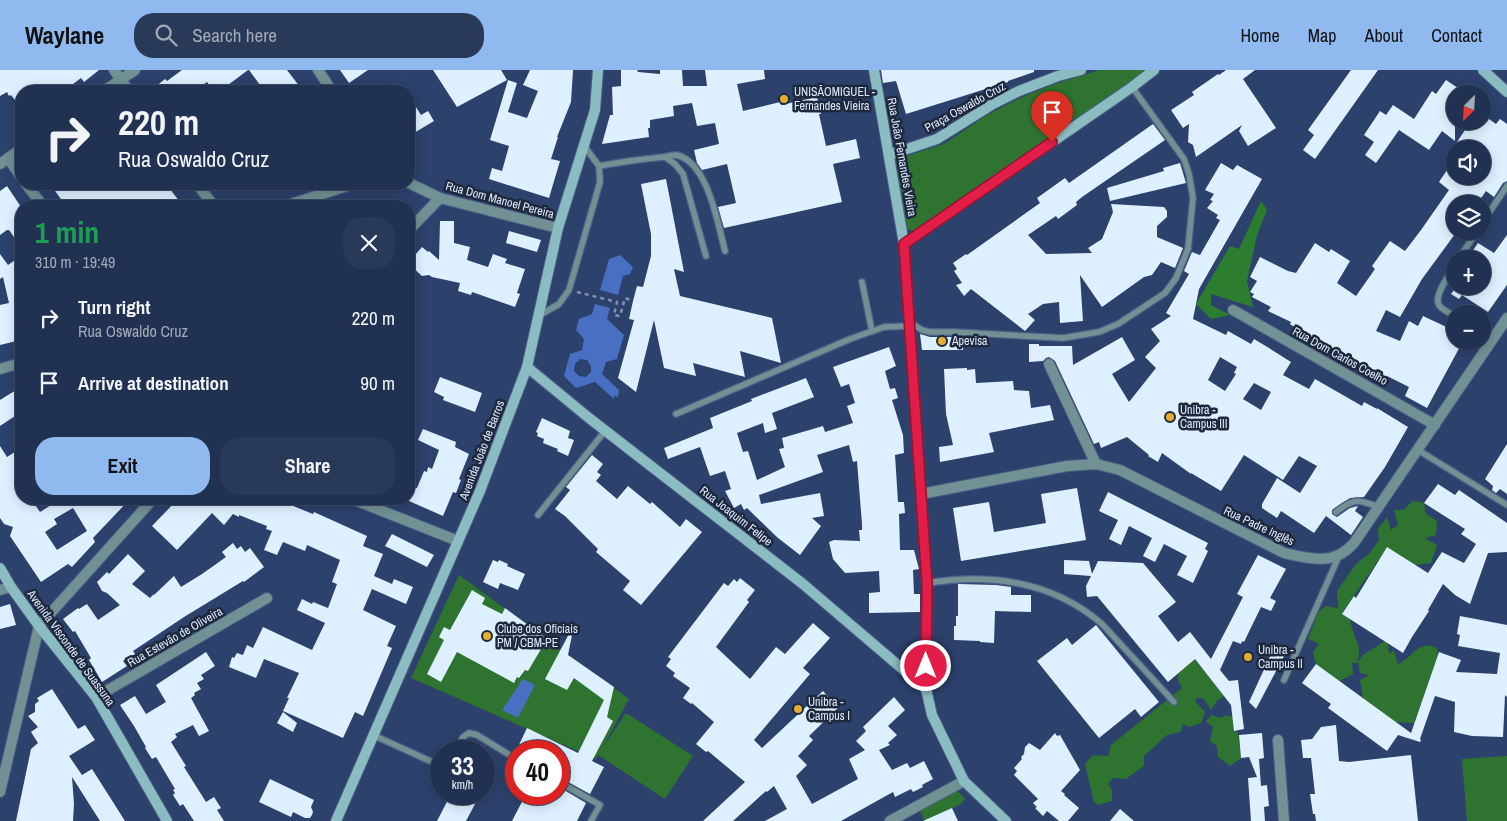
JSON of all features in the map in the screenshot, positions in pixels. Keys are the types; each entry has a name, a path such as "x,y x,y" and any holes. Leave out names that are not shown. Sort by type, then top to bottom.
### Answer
{"main road":[{"name":"Avenida João de Barros","path":"336,821 480,491 527,367 558,228 585,147 595,110 598,70"},
{"name":"Rua João Fernandes Vieira","path":"874,70 904,244 927,583 926,689 932,714 964,782 1006,821"},
{"name":"Praça Oswaldo Cruz","path":"890,155 937,139 993,104 1019,91 1058,76 1081,70"},
{"path":"904,244 1154,70"},
{"path":"1483,70 1507,92"},
{"name":"Rua Joaquim Felipe","path":"527,367 605,431 803,584 926,689"},
{"name":"Avenida Visconde de Suassuna","path":"0,568 39,626 96,697 167,821"}],"street":[{"path":"114,70 125,85"},
{"path":"113,85 135,70"},
{"path":"318,70 328,85"},
{"path":"15,153 4,161 15,171"},
{"name":"Rua Dom Manoel Pereira","path":"415,186 440,198 558,228"},
{"path":"31,190 38,200"},
{"path":"202,190 209,200"},
{"path":"303,200 332,190"},
{"path":"415,224 440,198"},
{"name":"Rua Dom Carlos Coelho","path":"1232,310 1435,424"},
{"path":"1339,556 1354,543 1507,318"},
{"path":"0,369 15,364"},
{"path":"1049,364 1096,464"},
{"name":"Rua Padre Inglês","path":"921,494 1067,466 1096,464 1120,470 1284,554 1310,558 1339,556"},
{"path":"0,792 39,626 148,505"},
{"path":"367,505 458,541"},
{"path":"0,590 11,587"},
{"name":"Rua Estevão de Oliveira","path":"96,697 267,598"},
{"path":"1278,740 1284,821"},
{"path":"890,821 964,782"}],"lane":[{"path":"676,414 884,327 916,326 930,332 1063,338 1080,336 1100,332 1118,324 1165,293 1176,278 1188,249 1192,198 1189,174 1184,159 1132,87"},
{"path":"540,315 559,304 569,290 600,182 599,166 585,147"},
{"path":"599,166 641,158 674,155 682,157 703,178 710,192 725,251"},
{"path":"665,157 675,164 683,174 706,256"},
{"path":"1491,210 1507,186"},
{"path":"1446,280 1437,300 1438,304 1446,311"},
{"path":"862,282 872,331"},
{"path":"538,516 605,431"},
{"path":"1418,450 1507,505"},
{"path":"1336,512 1348,502 1362,501 1378,507"},
{"path":"1284,680 1339,556"},
{"path":"927,583 988,578 1040,588 1061,597 1093,616 1102,624 1174,702"},
{"path":"462,740 469,733 485,740"},
{"path":"373,735 430,761"},
{"path":"570,788 600,805 591,821"}],"path":[{"path":"569,290 617,302 614,315 620,316 625,298 633,301"}],"green space":[{"path":"1099,70 1148,70 914,232 905,228 894,162 897,159 944,144 987,115 1020,98 1049,86"},
{"path":"1261,201 1267,210 1257,235 1247,281 1253,307 1211,294 1211,305 1230,315 1211,319 1196,304 1230,246 1239,249"},
{"path":"1413,501 1424,503 1426,514 1437,521 1436,535 1425,538 1437,545 1431,563 1415,565 1387,548 1342,613 1350,619 1359,648 1358,662 1363,655 1385,641 1388,644 1389,654 1394,650 1398,664 1420,648 1430,646 1437,648 1438,655 1414,723 1395,722 1363,698 1360,680 1369,675 1360,673 1358,663 1352,663 1353,674 1339,681 1316,664 1313,652 1319,644 1308,639 1319,611 1326,606 1338,608 1337,591 1356,564 1370,553 1379,540 1378,529 1387,517 1391,530 1398,525 1394,510 1403,510"},
{"name":"Clube dos Oficiais PM / CBM-PE","path":"459,575 629,699 603,747 626,713 693,756 665,799 598,755 596,759 570,748 570,740 553,740 411,678"},
{"path":"1180,641 1224,696 1216,702 1211,710 1203,698 1196,698 1196,702 1205,712 1201,723 1189,727 1183,724 1180,732 1167,735 1144,756 1144,766 1126,779 1113,778 1108,784 1112,790 1112,801 1098,805 1094,802 1085,764 1093,755 1108,756 1111,745 1182,688 1178,680"},
{"path":"1211,715 1221,718 1225,715 1233,717 1234,730 1238,733 1241,758 1230,766 1218,757 1217,746 1210,741 1213,727 1206,722"},
{"path":"1507,756 1507,821 1467,821 1462,759"},
{"path":"956,789 965,799 961,804 925,821 920,811"}],"water":[{"path":"620,255 633,267 630,274 623,276 618,295 600,290 609,259"},
{"path":"595,304 610,308 607,319 624,335 617,359 606,362 602,374 619,390 618,397 614,396 614,399 595,382 576,388 564,376 570,354 582,350 584,339 576,330 579,319 592,314","holes":["580,359 587,360 591,366 591,372 586,377 579,376 574,371 575,364"]},
{"path":"523,679 535,685 518,718 502,710"}],"building":[{"path":"0,70 99,70 84,82 81,78 72,85 15,85 15,100 7,92 0,96"},
{"path":"182,70 248,70 228,85 209,85 207,82 203,85 158,85 165,79 167,81"},
{"path":"249,70 287,70 298,85 262,84 260,85"},
{"path":"340,70 368,70 349,83"},
{"path":"433,70 501,70 507,80 457,107"},
{"path":"530,70 573,70 571,102 557,137 551,159 560,161 549,198 489,179 492,168 502,171 509,146 490,140 508,80 517,83 508,112 527,118 538,91 523,85"},
{"path":"621,70 637,70 638,72 660,74 660,70 682,70 683,86 707,86 705,70 764,70 765,79 737,84 743,111 780,102 781,105 817,97 826,146 856,139 860,158 833,164 842,202 724,228 718,207 736,203 727,164 702,170 697,163 694,150 719,144 715,123 697,126 692,103 673,106 674,116 650,120 650,128 648,128 649,137 602,144 610,115 613,115 612,87 621,86"},
{"path":"881,70 1034,70 1034,72 906,114 896,81 883,83"},
{"path":"1226,70 1255,70 1243,79 1276,128 1248,146 1239,131 1242,125 1196,157 1193,145 1188,142 1189,124 1183,128 1171,110 1194,95 1192,92"},
{"path":"1351,70 1378,70 1315,159 1303,150 1314,135 1308,130"},
{"path":"1446,80 1454,85 1446,85 1446,130 1455,130 1455,140 1442,131 1429,150 1399,130 1376,163 1365,155 1374,142 1364,135 1380,111 1386,115 1393,105 1414,119 1432,91 1436,94"},
{"path":"415,108 421,115 428,111 434,121 415,132"},
{"path":"1500,119 1507,124 1507,181 1503,183 1494,197 1486,191 1483,195 1446,195 1446,240 1451,240 1422,279 1400,317 1386,310 1376,331 1400,341 1409,321 1418,326 1423,316 1446,327 1446,350 1458,350 1427,408 1405,396 1409,387 1367,369 1350,357 1302,332 1290,324 1291,322 1268,311 1271,307 1252,297 1254,294 1250,292 1257,281 1250,277 1260,257 1296,273 1315,243 1329,252 1331,249 1350,261 1337,283 1356,296 1375,269 1372,266 1390,241 1405,251 1421,230 1449,190 1439,182 1446,172 1446,185 1491,185 1491,140 1458,140 1465,130 1491,130 1491,120 1496,124"},
{"path":"1153,124 1165,140 1082,197 1076,202 1077,205 1058,219 1056,216 1028,235 1046,254 1092,253 1088,248 1102,239 1113,212 1111,204 1164,207 1167,211 1167,217 1157,226 1157,237 1183,248 1175,268 1161,262 1152,275 1144,277 1102,307 1080,275 1083,321 1060,323 1059,302 1043,304 1028,314 1035,320 1025,331 971,289 964,296 956,285 962,283 954,271 957,269 953,263 1040,203 1037,198 1065,178 1069,183"},
{"path":"1180,163 1186,183 1110,201 1107,188 1164,171 1163,168"},
{"path":"1221,163 1233,170 1237,165 1262,179 1199,289 1193,319 1226,335 1228,331 1251,344 1254,339 1269,348 1291,362 1283,375 1309,389 1315,379 1362,406 1364,402 1377,408 1408,427 1385,467 1364,497 1350,498 1332,510 1332,514 1337,517 1350,508 1358,506 1355,511 1363,517 1351,535 1326,516 1314,533 1281,511 1277,518 1262,508 1262,504 1277,478 1300,493 1317,466 1299,456 1283,480 1244,455 1221,491 1191,474 1162,453 1158,462 1148,456 1127,437 1101,448 1099,442 1094,444 1055,361 1049,357 1043,361 1029,362 1029,344 1039,344 1039,346 1072,346 1073,365 1122,337 1135,360 1112,374 1129,402 1156,368 1145,357 1160,341 1151,329 1171,316 1166,313 1189,274 1184,271 1192,252 1200,255 1220,220 1216,218 1218,215 1207,208 1213,201 1210,200 1214,194 1205,190","holes":["1220,357 1237,367 1234,373 1236,374 1225,391 1208,380","1254,383 1271,392 1261,410 1243,399"]},
{"path":"666,179 684,272 674,269 680,296 772,318 781,363 740,351 745,377 693,363 696,376 664,368 654,320 636,392 618,378 634,320 629,319 637,286 643,287 651,256 651,234 641,184"},
{"path":"7,186 16,200 15,238 9,230 0,235 0,191"},
{"path":"54,190 171,190 178,200 150,200 62,200"},
{"path":"440,221 454,221 454,243 470,247 467,260 488,267 493,254 507,259 505,263 525,269 517,293 520,294 515,307 472,292 471,295 458,291 460,283 429,275 422,276 415,270 415,255 422,247 439,260"},
{"path":"509,231 541,240 537,252 506,243"},
{"path":"1507,235 1507,285 1491,308 1491,305 1477,305 1462,295 1491,295 1491,251 1494,253"},
{"path":"1478,243 1489,250 1473,250"},
{"path":"0,254 8,265 15,260 15,341 0,345 0,305 9,303 3,277 0,279"},
{"path":"1453,295 1462,295 1459,299"},
{"name":"Apevisa","path":"920,334 930,337 963,337 963,350 922,350"},
{"path":"889,347 896,366 885,371 890,389 895,388 898,398 892,400 903,435 904,453 895,455 898,502 904,502 905,513 899,514 900,550 914,550 919,569 913,570 914,594 920,594 920,612 869,613 869,593 880,592 879,571 845,573 833,559 829,542 834,540 860,541 859,530 862,530 857,461 853,462 849,445 817,455 823,472 759,495 761,504 820,493 824,516 812,518 821,526 800,555 778,538 747,508 744,510 741,504 734,508 725,491 731,489 725,471 710,476 700,447 668,459 664,448 713,428 710,418 752,401 751,399 806,378 814,397 772,413 777,429 765,433 763,423 737,433 743,452 748,451 757,480 785,467 779,449 784,448 782,438 823,426 825,432 853,423 847,406 855,403 849,384 841,387 833,367"},
{"path":"967,368 967,370 975,369 976,383 1013,381 1014,390 1029,391 1031,408 1050,405 1054,420 989,433 994,452 940,462 939,447 953,445 946,414 944,369"},
{"path":"440,377 482,393 475,412 443,400 444,397 434,392"},
{"path":"15,391 15,416 0,426 0,400"},
{"path":"542,418 570,431 568,438 574,440 568,456 557,451 558,449 543,443 544,439 537,436 538,433 536,432"},
{"path":"423,429 456,442 455,447 469,454 459,479 461,480 456,493 453,492 443,516 415,504 415,487 417,488 424,471 427,472 428,467 432,469 439,450 418,440"},
{"path":"1507,444 1507,494 1500,489 1496,493 1492,490 1493,486 1485,479"},
{"path":"0,446 7,457 15,452 15,505 35,505 40,512 51,505 124,505 93,538 95,542 72,567 68,564 41,582 10,536 13,527 4,524 0,518","holes":["73,508 87,531 57,550 45,532 57,524 54,519"]},
{"path":"592,455 603,464 597,472 601,475 596,481 617,499 628,486 650,504 652,502 680,527 686,519 702,532 641,605 623,590 630,581 596,552 598,549 565,516 555,509 570,490 566,487"},
{"path":"1438,484 1455,495 1459,490 1507,523 1507,552 1488,553 1470,604 1455,595 1443,584 1403,653 1342,614 1354,596 1356,598 1387,547 1428,573 1442,552 1464,563 1476,544 1461,534 1465,529 1424,503"},
{"path":"1077,488 1086,540 961,561 953,508 989,502 994,532 1046,523 1041,494"},
{"path":"1108,492 1208,543 1205,549 1208,551 1193,583 1177,575 1187,556 1164,544 1155,562 1143,556 1152,538 1129,526 1121,545 1109,539 1118,520 1099,511"},
{"path":"172,505 291,505 313,514 314,512 367,536 363,546 383,554 374,576 392,584 394,579 413,587 406,604 372,589 363,610 396,626 387,646 392,648 363,716 355,712 343,738 283,711 299,673 264,659 256,678 229,667 232,657 234,658 237,653 243,655 247,645 253,648 263,627 312,650 325,623 297,610 302,599 328,608 337,584 332,582 340,560 307,545 305,551 283,542 277,555 264,550 272,531 266,529 267,526 239,515 239,517 233,514 224,525 212,513 177,550 152,526"},
{"path":"392,534 434,555 427,567 385,546"},
{"path":"233,543 237,549 241,546 245,552 250,548 264,567 244,582 184,617 133,651 135,654 123,661 127,666 102,682 89,660 91,658 75,631 73,632 63,619 87,604 98,620 120,605 102,591 97,582 107,572 109,574 128,554 145,571 132,584 150,598 174,576 181,587 202,574 226,557 222,552"},
{"path":"1258,555 1286,569 1270,598 1276,601 1271,611 1261,607 1244,642 1242,641 1241,644 1233,641 1220,670 1229,681 1238,680 1244,729 1234,731 1231,705 1195,659 1168,682 1097,596 1087,597 1086,586 1091,576 1064,574 1064,560 1089,561 1092,574 1098,561 1143,563 1176,602 1158,616 1178,642 1190,632 1211,659 1243,597 1237,594"},
{"path":"493,560 498,562 499,560 525,574 518,590 500,583 498,589 483,582"},
{"path":"740,578 755,590 747,600 749,602 716,647 750,679 776,647 785,654 813,623 830,638 803,668 810,674 754,740 762,748 823,691 838,708 809,736 813,740 798,756 807,765 796,776 812,804 858,779 849,759 865,750 856,741 866,731 863,727 894,697 905,710 888,726 897,735 888,743 890,745 879,750 892,770 907,763 910,768 924,761 933,779 913,792 911,789 895,797 893,792 841,821 765,821 787,809 774,786 733,821 703,821 745,782 708,751 706,752 696,744 714,722 692,703 683,698 690,688 673,676 675,673 666,666 671,659 668,657 724,583 728,586 734,579 737,582"},
{"path":"958,584 1011,587 1011,595 1031,595 1031,612 995,611 994,643 954,640 954,626 956,626 956,616 958,616"},
{"path":"472,590 485,598 482,604 502,614 505,608 547,639 528,671 525,670 519,678 517,677 514,683 457,652 441,682 427,674 444,640 439,637 444,627 450,630"},
{"path":"10,604 16,625 0,629 0,607"},
{"path":"1460,616 1507,625 1507,697 1505,695 1503,737 1472,736 1454,732 1455,702 1435,696 1420,742 1398,735 1387,751 1328,708 1331,704 1302,683 1316,664 1411,733 1439,652 1461,660 1456,672 1497,674 1500,653 1458,646 1460,635 1457,634"},
{"path":"1096,625 1159,702 1141,717 1135,709 1099,738 1037,661 1067,638 1072,645"},
{"path":"569,634 572,635 568,655 614,687 607,717 613,721 592,761 604,767 590,794 570,783 570,749 578,753 604,700 574,678 567,690 545,679"},
{"path":"1273,650 1284,656 1256,709 1249,702"},
{"path":"206,652 215,666 201,675 204,679 197,683 201,689 194,693 195,695 191,698 209,731 199,736 193,725 175,734 177,737 171,742 206,802 214,797 221,808 217,810 224,821 194,821 183,804 180,806 173,795 175,793 173,790 175,789 156,757 152,759 120,705 135,696 146,714 166,702 156,685"},
{"path":"52,689 78,729 85,725 95,740 69,756 82,775 92,769 125,821 100,821 72,777 73,821 16,821 31,749 38,743 31,732 38,727 28,716 35,712 35,704 39,701 37,698"},
{"path":"283,712 297,723 293,732 277,723"},
{"path":"1336,725 1339,761 1349,762 1411,755 1418,821 1316,821 1310,794 1315,794 1311,758 1303,758 1301,740 1312,739 1321,727"},
{"path":"527,728 551,740 521,740"},
{"path":"1055,733 1057,736 1060,735 1080,770 1061,791 1079,808 1068,821 1059,821 1047,811 1043,816 1033,803 1038,799 1014,775 1017,771 1014,768 1022,759 1025,747 1029,743 1040,750"},
{"path":"1262,733 1264,758 1259,759 1261,786 1267,785 1269,806 1264,807 1265,821 1251,821 1248,778 1257,777 1249,757 1241,758 1239,735"},
{"path":"270,779 314,800 311,807 313,812 310,818 305,818 293,812 291,817 259,802"},
{"path":"570,794 586,803 577,821 512,821 520,805 570,805"},
{"path":"445,805 474,805 466,821 437,821"},
{"path":"952,808 958,821 923,821"},
{"path":"1120,809 1134,821 1110,821"}],"place":[{"name":"UNISÃOMIGUEL - Fernandes Vieira","path":"784,99"},
{"name":"Apevisa","path":"942,341"},
{"name":"Unibra - Campus III","path":"1170,417"},
{"name":"Clube dos Oficiais PM / CBM-PE","path":"487,636"},
{"name":"Unibra - Campus II","path":"1248,657"},
{"name":"Unibra - Campus I","path":"798,709"}],"route":[{"path":"926,666 927,583 904,244 1052,142"}]}
